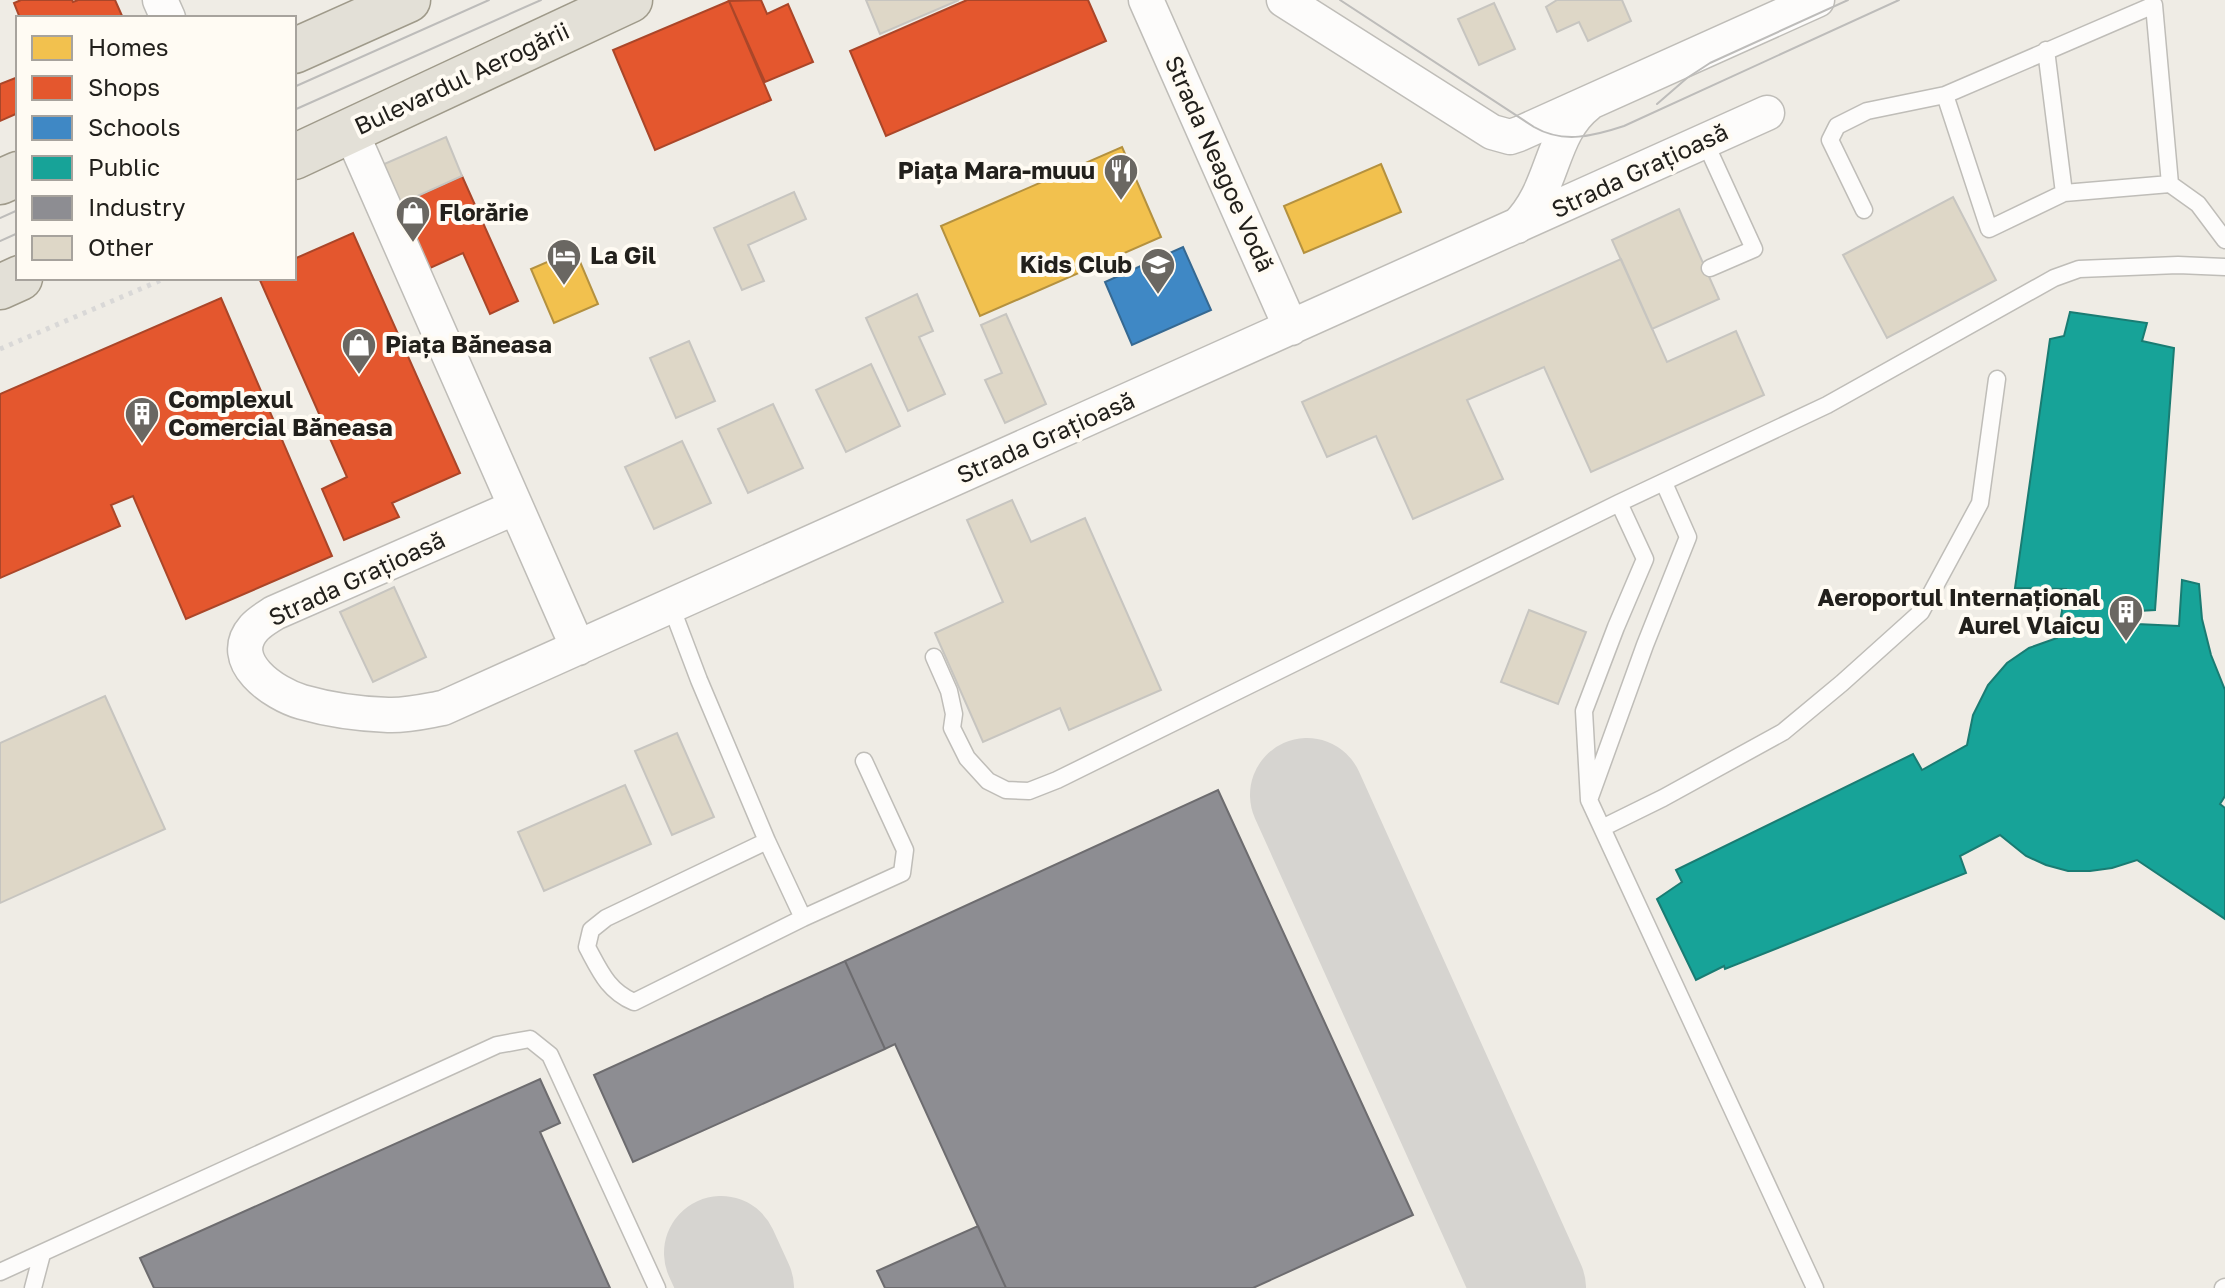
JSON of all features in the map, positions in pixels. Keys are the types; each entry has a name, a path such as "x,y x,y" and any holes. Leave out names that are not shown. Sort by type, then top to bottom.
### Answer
{"main road":[{"path":"296,50 408,0"},
{"name":"Bulevardul Aerogării","path":"296,156 630,0"}],"street":[{"name":"Strada Neagoe Vodă","path":"1146,0 1291,328"},
{"name":"Strada Grațioasă","path":"1284,0 1497,134 1510,137 1817,0"},
{"name":"Strada Grațioasă","path":"1514,229 1540,194 1566,129 1580,111 1592,102"},
{"name":"Strada Grațioasă","path":"516,507 274,613 253,629 245,647 249,668 263,681 298,701 340,711 393,716 443,708 1767,113"},
{"path":"351,132 578,648"}],"lane":[{"path":"1864,210 1830,140 1837,126 1867,111 1945,95 2154,5 2170,184"},
{"path":"2046,50 2064,193"},
{"path":"1945,95 1989,229 2064,193 2170,184 2198,204 2225,240"},
{"path":"1705,142 1754,249 1710,268"},
{"path":"934,657 949,691 954,714 952,728 967,758 988,781 1006,790 1029,791 1827,405 2068,272 2178,265 2225,267"},
{"path":"1602,828 1783,732 1921,612 1980,503 1997,379"},
{"path":"1589,800 1688,537 1664,483"},
{"path":"1619,503 1645,559 1584,711 1589,800 1815,1288"},
{"path":"671,606 767,841 803,918"},
{"path":"767,841 606,918 591,930 587,947 606,981 620,996 634,1002 902,873 905,850 864,761"},
{"path":"0,1272 497,1045 530,1039 550,1055 657,1288"},
{"path":"33,1288 42,1254"}],"path":[{"path":"0,349 161,280"}],"building: Homes":[{"path":"1122,147 1161,237 980,316 941,226"},
{"path":"1381,164 1401,212 1304,253 1284,206"},
{"name":"La Gil","path":"575,250 598,304 554,323 531,269"}],"building: Shops":[{"path":"21,0 115,0 122,16 19,16 14,3"},
{"path":"761,0 767,14 788,4 813,62 765,82 729,1"},
{"path":"967,0 1088,0 1106,41 886,136 850,51"},
{"path":"729,1 771,100 655,150 613,50"},
{"path":"16,78 16,114 0,121 0,84"},
{"path":"462,176 518,301 490,314 463,253 428,269 400,204"},
{"name":"Piața Băneasa","path":"353,233 460,473 392,503 399,517 344,540 322,489 347,477 260,280 296,280 296,258"},
{"name":"Complexul Comercial Băneasa","path":"221,298 332,556 186,619 133,496 111,505 120,526 0,578 0,394"}],"building: Schools":[{"name":"Kids Club","path":"1183,247 1211,310 1132,345 1105,282"}],"building: Public":[{"name":"Aeroportul Internațional Aurel Vlaicu","path":"2070,312 2147,323 2142,341 2174,348 2155,610 2138,611 2137,624 2179,626 2182,580 2199,584 2202,619 2211,655 2225,690 2225,796 2220,804 2225,808 2225,919 2137,860 2112,868 2068,871 2026,856 2000,835 1960,856 1966,873 1725,969 1724,966 1696,980 1657,899 1682,882 1676,870 1913,754 1922,770 1967,745 1973,715 1988,685 2007,663 2029,648 2057,638 2066,589 2015,588 2050,339 2064,336"}],"building: Industry":[{"path":"1218,790 1413,1215 1253,1288 1006,1288 895,1044 885,1049 845,961"},
{"path":"845,961 885,1049 633,1162 594,1075"},
{"path":"540,1079 560,1123 540,1132 610,1288 154,1288 140,1258"},
{"path":"978,1226 1006,1288 885,1288 877,1271"}],"building: Other":[{"path":"866,0 959,0 880,34"},
{"path":"1557,0 1622,0 1631,21 1588,41 1579,22 1557,32 1546,7"},
{"path":"1494,3 1515,49 1479,65 1458,19"},
{"path":"446,137 462,176 400,204 382,165"},
{"path":"794,192 806,219 748,245 764,281 742,290 714,228"},
{"path":"1953,197 1996,280 1887,338 1843,255"},
{"path":"1679,209 1719,299 1652,329 1612,240"},
{"path":"1621,259 1667,362 1736,331 1764,395 1591,472 1544,367 1467,400 1503,479 1413,519 1376,436 1327,457 1302,402"},
{"path":"917,294 933,331 919,337 945,394 908,411 866,318"},
{"path":"1006,314 1046,404 1005,423 985,380 1002,373 981,325"},
{"path":"689,341 715,401 676,418 650,358"},
{"path":"871,364 900,426 846,452 816,390"},
{"path":"773,404 803,468 748,493 718,429"},
{"path":"682,441 711,503 654,529 625,467"},
{"path":"1012,500 1031,542 1085,518 1161,690 1069,730 1060,708 983,742 935,633 1003,602 967,520"},
{"path":"394,587 426,657 373,682 340,612"},
{"path":"1529,610 1586,632 1558,704 1501,682"},
{"path":"105,696 165,829 0,903 0,743"},
{"path":"677,733 714,817 672,835 635,751"},
{"path":"625,785 651,844 544,891 518,832"}],"taxiway":[{"path":"1307,795 1529,1288"},
{"path":"721,1253 737,1288"}],"tram line":[{"path":"296,86 489,0"},
{"path":"296,109 541,0"},
{"path":"1340,0 1534,127 1567,137 1601,133 1624,126 1899,0"},
{"path":"1657,104 1710,63 1848,0"},
{"path":"0,218 16,211"},
{"path":"0,241 16,234"}],"place":[{"name":"Piața Mara-muuu","path":"1121,202"},
{"name":"Florărie","path":"413,244"},
{"name":"La Gil","path":"564,287"},
{"name":"Kids Club","path":"1158,296"},
{"name":"Piața Băneasa","path":"359,376"},
{"name":"Complexul Comercial Băneasa","path":"142,445"},
{"name":"Aeroportul Internațional Aurel Vlaicu","path":"2126,643"}]}
